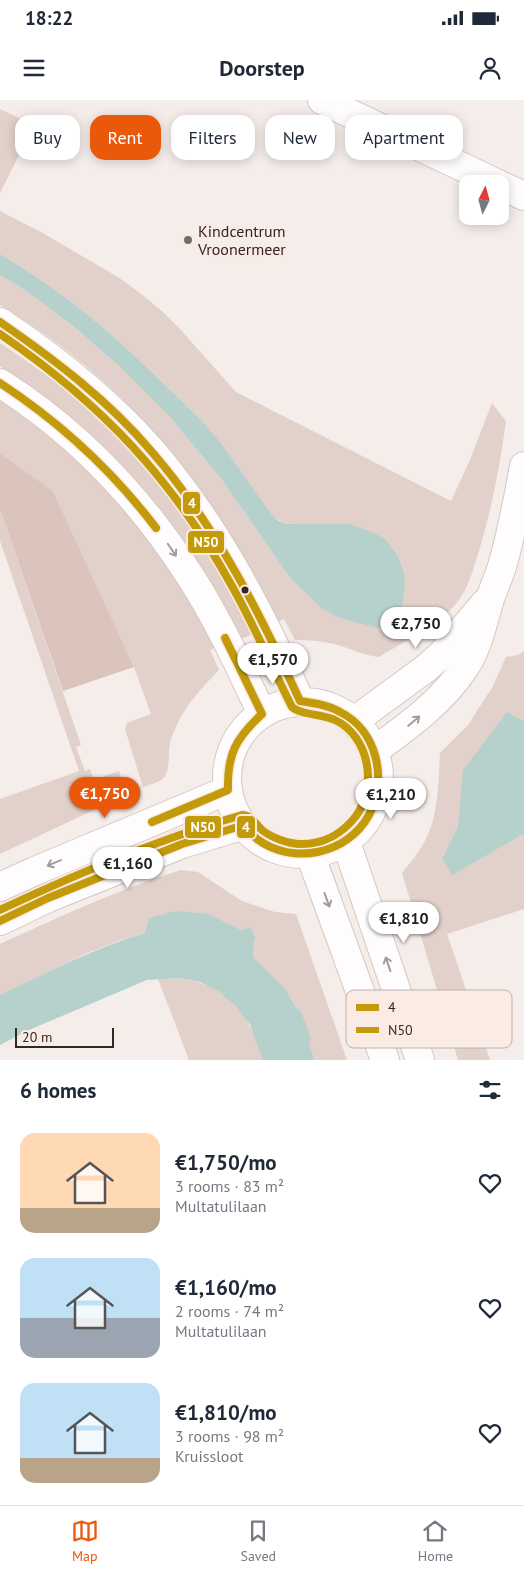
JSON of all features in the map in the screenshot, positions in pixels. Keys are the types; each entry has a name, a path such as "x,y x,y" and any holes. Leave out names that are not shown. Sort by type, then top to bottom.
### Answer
{"street":[{"path":"322,100 480,175"},
{"path":"509,189 524,196"},
{"path":"0,322 56,363 116,414 169,472 210,528 246,588 300,701"},
{"path":"0,383 36,408 89,451 119,481 144,511 208,605 262,714"},
{"path":"375,750 424,712 458,677 477,644 510,535 524,466"},
{"path":"354,721 426,669 492,594"},
{"path":"300,701 339,710 354,721 366,734 375,750 378,776 377,792 372,811 360,829 346,842 330,850 310,854 292,853 274,848 257,839 244,825 234,808 228,790 227,772 240,735 262,714 280,706 300,701"},
{"path":"0,887 228,790"},
{"path":"0,921 48,898 182,844 244,825"},
{"path":"346,842 396,990"},
{"path":"310,854 360,990"},
{"path":"381,1048 385,1060"},
{"path":"416,1048 420,1060"}],"shaded area":[{"path":"0,109 15,116 16,160 0,193"},
{"path":"0,211 41,232 118,277 140,293 179,328 236,392 451,501 470,460 492,403 506,421 498,470 488,519 475,566 466,587 454,606 428,627 379,657 338,645 295,640 284,619 275,623 162,442 107,384 87,367 44,334 0,305 0,275 19,286 72,325 118,365 170,417 222,480 290,578 337,616 377,628 386,627 333,524 295,525 280,521 274,517 209,430 142,362 84,312 22,267 0,254"},
{"path":"0,343 65,388 125,438 143,457 187,514 222,573 254,634 238,640 57,409 0,366"},
{"path":"0,394 29,414 134,514 219,646 210,650 219,670 196,695 178,722 170,743 166,774 162,779 143,787 125,729 127,723 151,714 134,667 53,491 0,453"},
{"path":"0,453 53,491 134,667 63,691 0,509"},
{"path":"0,509 81,745 76,747 85,771 90,769 94,780 119,771 125,790 124,796 0,854 0,799 79,771 0,541"},
{"path":"524,651 524,721 507,713 461,807 458,826 442,859 453,874 524,834 524,909 447,934 466,990 437,990 402,873 426,840 434,816 438,791 440,753 468,725 493,686 506,657 518,655"},
{"path":"181,870 198,872 242,901 275,912 296,914 347,1060 314,1060 297,1009 284,987 253,957 254,943 252,941 256,940 251,927 241,930 209,914 118,941 85,954 0,995 0,944 112,895"},
{"path":"180,978 198,982 212,988 235,1005 251,1029 263,1060 189,1060 158,979"},
{"path":"454,1048 486,1048 490,1060 458,1060"}],"water":[{"path":"0,254 22,267 84,312 142,362 216,437 274,517 279,521 288,524 350,524 384,538 398,556 405,576 401,609 396,620 386,627 377,628 337,617 323,609 290,578 222,480 170,417 118,365 72,325 19,286 0,275"},
{"path":"507,712 524,721 524,834 452,875 442,859 458,826 463,770"},
{"path":"176,911 209,914 241,930 251,927 256,940 253,941 253,957 284,987 297,1009 301,1012 311,1038 309,1043 314,1060 263,1060 250,1025 236,1006 218,991 200,982 180,978 147,980 29,1030 0,1045 0,995 89,953 145,933 149,918"}],"transit line":[{"name":"4","path":"0,322 41,351 100,398 152,452 196,510 235,571 269,635 300,701 331,708 353,720 363,731 370,743 376,757 378,772 378,787 369,815 360,828 348,839 334,847 319,852 303,854 287,852 271,847 257,839 244,825 182,844 48,898 0,921"},
{"name":"N50","path":"0,334 71,388 103,416 160,478 186,512 233,588 292,707 300,712 330,718 347,727 362,749 368,777 367,791 363,804 356,816 345,828 325,840 301,844 286,842 266,833 251,818 242,815 211,824 119,858 0,910"},
{"name":"4","path":"0,383 65,431 122,486 156,528"},
{"name":"4","path":"152,822 228,790 231,756 240,739 262,714 225,638"}],"place":[{"name":"Kindcentrum Vroonermeer","path":"188,240"}]}
